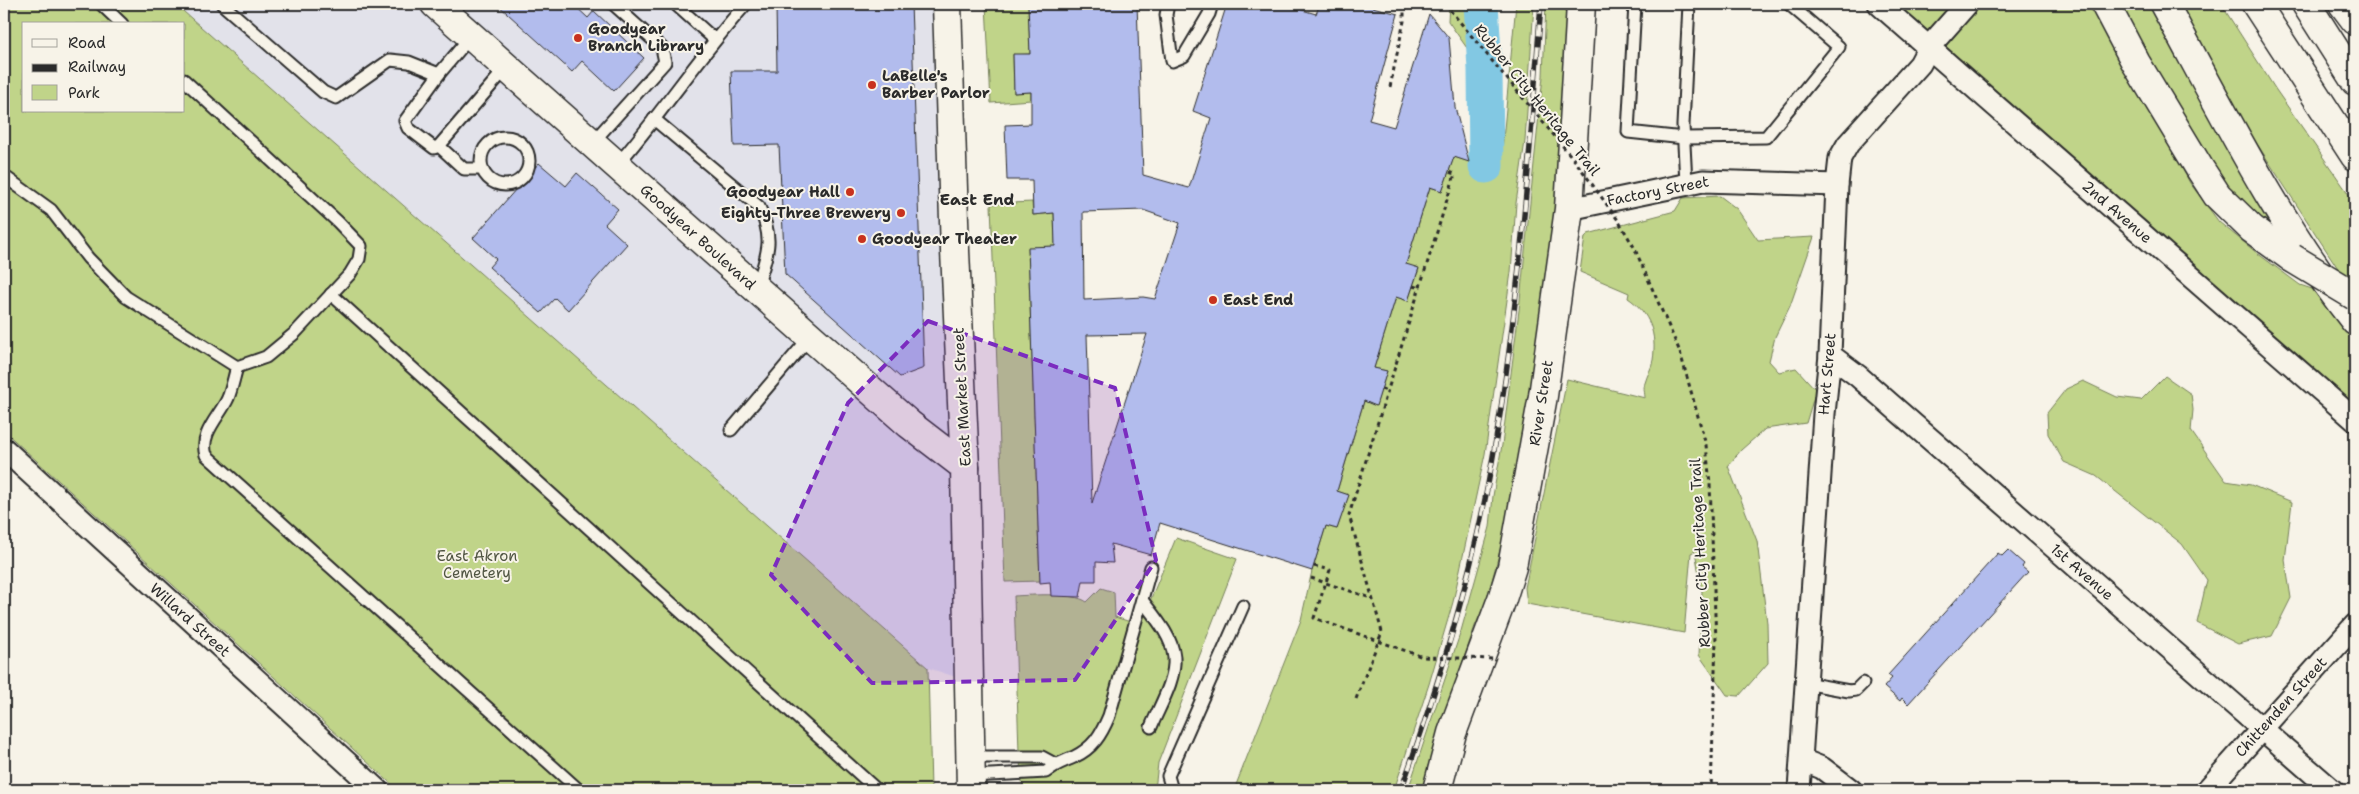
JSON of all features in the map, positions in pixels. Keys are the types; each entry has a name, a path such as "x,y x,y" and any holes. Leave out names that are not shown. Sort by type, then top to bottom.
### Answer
{"main road":[{"name":"Goodyear Boulevard","path":"435,4 908,424 965,467"},
{"name":"East Market Street","path":"947,4 954,232 965,467 970,774"},
{"name":"River Street","path":"1437,790 1452,733 1467,687 1502,599 1512,567 1543,396 1569,209 1581,4"},
{"path":"2105,4 2136,63 2217,195 2252,229 2292,258 2355,296"},
{"path":"2164,4 2260,183 2355,321"},
{"path":"2256,4 2355,156"},
{"path":"2306,4 2355,81"},
{"path":"2343,4 2355,20"}],"street":[{"name":"2nd Avenue","path":"1879,4 2355,420"},
{"name":"Hart Street","path":"1799,790 1805,683 1830,355 1837,185 1840,158 1848,144 1920,64 1929,47 1967,4"},
{"name":"Factory Street","path":"1569,209 1686,183 1725,180 1837,185"},
{"name":"1st Avenue","path":"1830,355 1865,382 2332,790"},
{"name":"Willard Street","path":"4,449 377,790"},
{"name":"Chittenden Street","path":"2207,790 2355,624"},
{"path":"1802,760 1822,768 1851,790"}],"lane":[{"path":"100,4 120,22"},
{"path":"222,4 323,92 336,98 390,60 409,62 439,74"},
{"path":"592,143 665,62 662,48 613,4"},
{"path":"675,4 714,39"},
{"path":"617,165 650,128 654,119 714,39 746,4"},
{"path":"1168,4 1166,15 1172,61 1184,56 1209,14 1212,4"},
{"path":"1635,4 1628,132 1684,138 1766,136 1839,46 1790,4"},
{"path":"1686,183 1684,138 1688,4"},
{"path":"471,36 439,74 406,120 408,128 430,146 434,148 439,146 507,67"},
{"path":"185,81 338,222 361,246 359,259 350,274 295,333 266,357 237,367"},
{"path":"654,119 759,206 767,223 769,235 766,258 756,289"},
{"path":"505,137 519,142 528,154 527,170 522,177 508,184 492,181 482,169 482,154 491,142 498,138 505,137"},
{"path":"439,146 464,169 482,169"},
{"path":"4,176 51,210 88,258 126,297 237,367"},
{"path":"331,294 876,790"},
{"path":"730,430 810,337"},
{"path":"237,367 228,399 209,430 204,448 206,455 579,790"},
{"path":"970,774 1046,772 1055,764 1072,758 1088,749 1101,735 1109,716 1152,567"},
{"path":"1142,600 1166,636 1174,657 1170,680 1151,727"},
{"path":"1172,790 1168,776 1243,606"},
{"path":"1805,683 1849,691 1856,690 1863,683"},
{"path":"970,774 1042,757 1055,764"}],"path":[{"path":"1390,87 1404,21 1404,4"},
{"name":"Rubber City Heritage Trail","path":"1445,4 1576,162 1618,220 1634,248 1680,352 1706,445 1710,484 1716,641 1711,790"},
{"path":"1356,699 1382,632 1350,513 1454,174 1449,172"},
{"path":"1413,286 1419,288"},
{"path":"1381,389 1387,391"},
{"path":"1343,511 1350,513"},
{"path":"1314,566 1330,570 1314,618 1423,657 1496,659"},
{"path":"1311,578 1372,598"}],"highlighted area":[{"path":"928,321 1115,388 1156,560 1075,680 872,683 771,575 848,403"}],"shaded area":[{"path":"175,4 429,4 961,471 962,679 928,668"},
{"path":"452,4 940,4 957,449"}],"green space":[{"name":"East Akron Cemetery","path":"4,4 175,4 928,668 931,790 398,790 4,431"},
{"path":"986,4 1028,4 1030,54 1013,55 1014,93 1031,92 1031,100 991,103"},
{"path":"1449,4 1472,4 1474,7 1477,28 1469,51 1448,21"},
{"path":"1516,4 1534,4 1525,141 1516,203 1511,272 1485,454 1453,602 1429,684 1394,790 1234,790 1301,620 1312,571 1326,526 1337,529 1348,495 1337,491 1364,401 1376,405 1387,371 1374,368 1396,297 1408,301 1419,269 1406,264 1430,187 1442,191 1454,157 1500,171"},
{"path":"1546,4 1569,4 1564,177 1518,483 1487,599 1475,626 1454,687 1428,766 1423,790 1408,790 1461,631 1490,527 1519,310 1543,76"},
{"path":"1894,4 2093,4 2190,183 2219,222 2300,285 2312,289 2355,338 2355,405"},
{"path":"2119,4 2149,4 2275,229 2237,201 2207,164"},
{"path":"2174,4 2221,4 2276,90 2355,203 2355,283 2341,273 2220,87"},
{"path":"1720,196 1737,209 1758,240 1814,237 1790,306 1775,337 1769,361 1779,372 1796,368 1816,390 1806,423 1765,429 1741,450 1728,466 1757,541 1767,623 1768,663 1739,696 1727,695 1699,655 1702,592 1695,551 1691,553 1684,633 1527,604 1525,588 1567,379 1645,398 1644,385 1652,366 1654,350 1653,333 1642,310 1628,298 1629,293 1580,272 1585,237 1588,234 1675,211 1683,198"},
{"path":"1032,202 1033,215 1054,213 1055,246 1028,248 1040,581 1005,582 991,204"},
{"path":"2165,376 2191,394 2193,410 2191,431 2226,481 2251,485 2292,502 2285,560 2291,598 2272,636 2238,644 2197,623 2207,580 2182,544 2096,476 2064,462 2048,434 2047,413 2066,389 2083,381 2117,397 2141,400"},
{"path":"1176,538 1237,559 1158,763 1155,790 1023,790 1019,752 1014,596 1063,595 1087,602 1101,588 1114,592 1115,617 1140,625"}],"building":[{"name":"Goodyear Branch Library","path":"497,4 573,4 588,18 594,11 644,58 614,91 582,61 572,72"},
{"name":"Goodyear Hall","path":"776,4 911,4 924,368 900,377 785,274 779,145 734,146 731,71 777,71"},
{"name":"East End","path":"1028,4 1137,4 1143,175 1189,188 1211,118 1193,111 1227,4 1282,4 1316,14 1320,4 1362,4 1398,14 1369,120 1394,127 1429,14 1449,38 1455,107 1469,162 1454,157 1442,191 1430,187 1406,264 1419,268 1408,301 1396,297 1374,368 1387,371 1376,406 1364,401 1337,491 1349,495 1337,529 1326,526 1312,571 1160,523 1151,555 1111,544 1113,563 1096,562 1096,581 1083,581 1080,597 1051,596 1050,582 1040,583 1028,247 1055,246 1054,213 1033,215 1032,180 1007,180 1005,125 1031,124 1031,92 1014,93 1013,54 1030,54","holes":["1143,210 1180,223 1155,299 1143,297 1084,300 1083,212","1147,334 1092,503 1087,335"]},
{"path":"539,163 566,186 577,173 618,209 605,224 627,244 568,310 555,298 541,313 489,267 496,259 473,238"},
{"path":"2008,550 2024,564 2022,567 2028,572 1908,704 1902,698 1900,701 1884,687 1892,678 1888,675 1998,553 2002,556"}],"waterway":[{"path":"1481,4 1485,69 1486,166"}],"railway":[{"path":"1401,790 1427,715 1461,601 1488,484 1515,305 1527,185 1541,4"}],"place":[{"name":"Goodyear Branch Library","path":"578,38"},
{"name":"LaBelle's Barber Parlor","path":"872,85"},
{"name":"Goodyear Hall","path":"850,192"},
{"name":"Eighty-Three Brewery","path":"901,213"},
{"name":"Goodyear Theater","path":"862,239"},
{"name":"East End","path":"1213,300"}],"district":[{"name":"East End","path":"977,199"}]}
